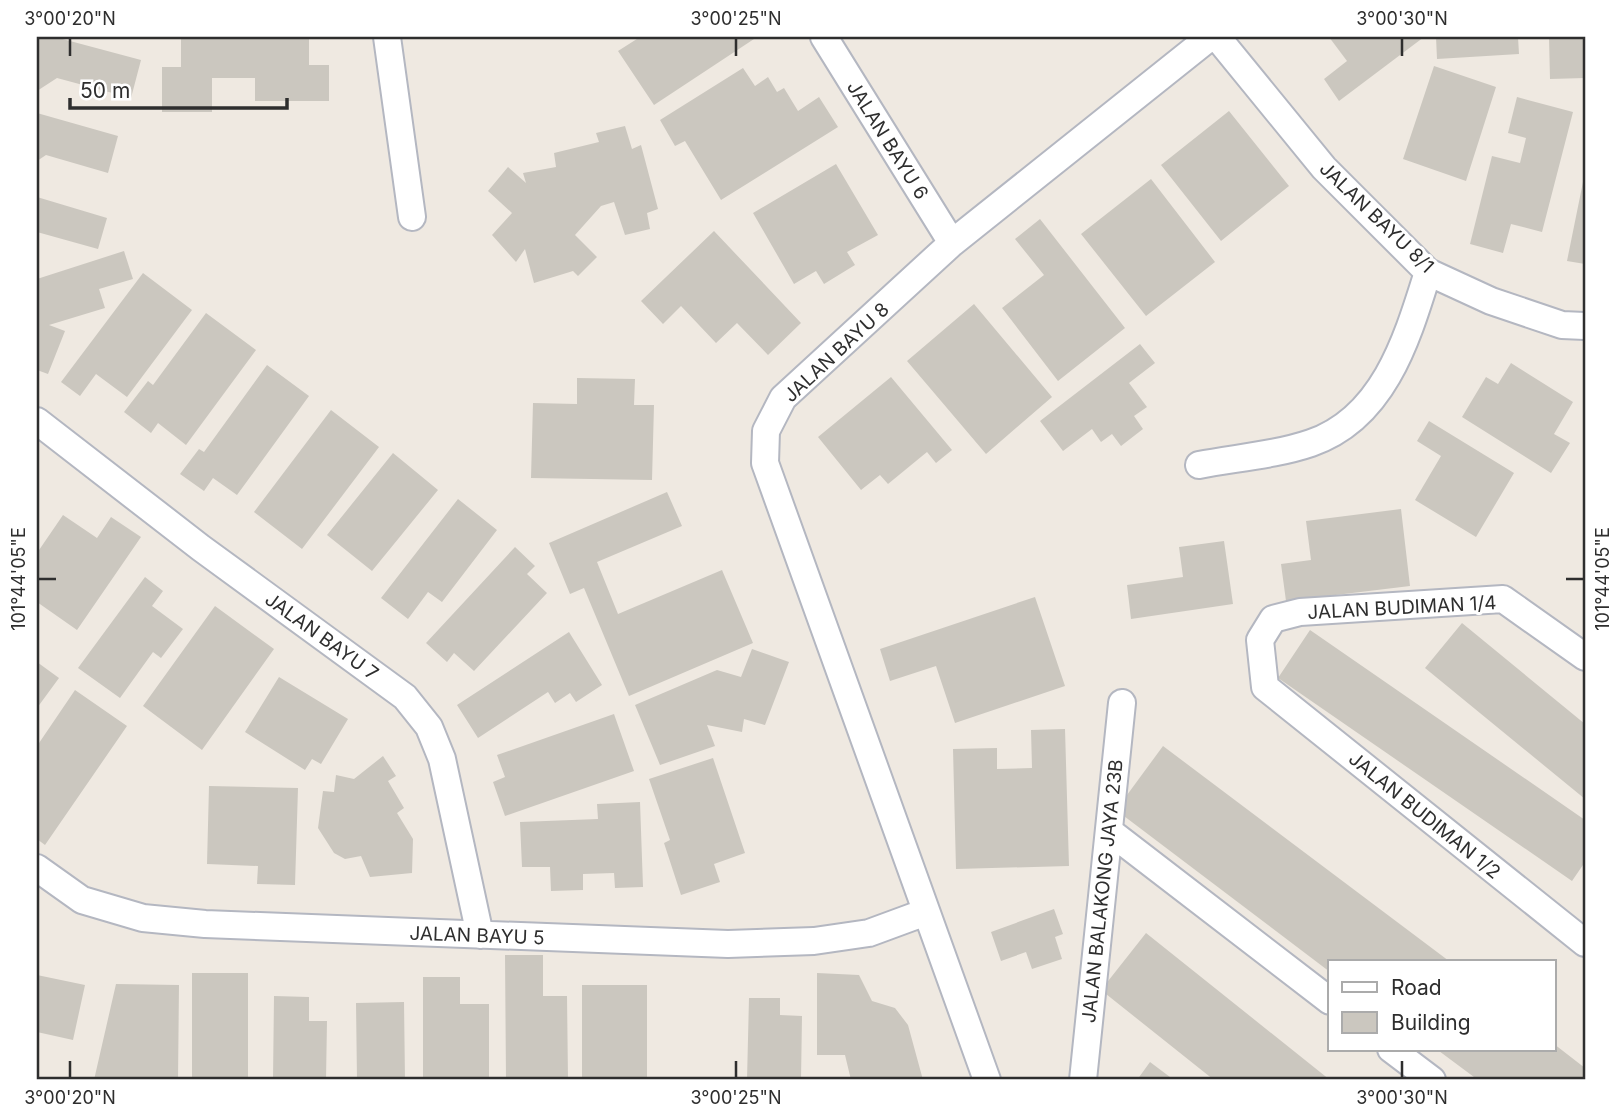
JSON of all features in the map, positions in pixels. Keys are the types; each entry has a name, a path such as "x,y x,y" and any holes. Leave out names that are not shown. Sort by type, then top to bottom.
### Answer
{"street":[{"path":"387,37 412,217"},
{"name":"JALAN BAYU 6","path":"824,37 952,243"},
{"name":"JALAN BAYU 8","path":"987,1080 765,464 766,431 783,398 952,243 1210,37"},
{"name":"JALAN BAYU 8/1","path":"1217,37 1324,168 1428,272 1491,301 1562,325 1585,326"},
{"path":"1199,465 1311,443 1355,420 1391,373 1414,318 1428,272"},
{"name":"JALAN BAYU 7","path":"37,421 201,548 405,697 429,727 442,759 480,935"},
{"name":"JALAN BUDIMAN 1/4","path":"1265,687 1260,640 1273,619 1300,612 1503,599 1585,657"},
{"name":"JALAN BUDIMAN 1/2","path":"1265,687 1585,943"},
{"name":"JALAN BALAKONG JAYA 23B","path":"1083,1080 1122,703"},
{"path":"1109,831 1328,999"},
{"name":"JALAN BAYU 5","path":"37,868 82,900 143,918 205,924 728,944 814,941 869,933 926,912"},
{"path":"1392,1050 1432,1080"}],"building":[{"path":"37,37 55,37 141,60 131,98 57,78 37,91"},
{"path":"181,37 309,37 309,65 329,65 329,101 255,101 255,78 212,78 212,112 162,112 162,67 181,67"},
{"path":"640,37 754,39 654,105 618,51"},
{"path":"1329,37 1424,37 1339,101 1324,79 1347,61"},
{"path":"1436,37 1518,37 1519,54 1437,59"},
{"path":"1549,37 1585,37 1585,78 1550,79"},
{"path":"1434,66 1496,87 1466,181 1403,159"},
{"path":"743,68 755,86 768,77 777,92 784,88 798,111 819,97 838,127 721,200 685,141 675,146 660,120"},
{"path":"1517,97 1573,112 1542,232 1511,224 1503,253 1470,244 1492,156 1520,163 1526,138 1508,133"},
{"path":"1229,111 1289,186 1221,241 1161,165"},
{"path":"37,113 118,136 108,173 46,155 37,161"},
{"path":"625,126 632,149 641,145 658,209 647,213 650,229 625,235 614,202 601,206 575,235 597,257 578,276 573,271 534,283 525,249 516,262 492,235 512,213 488,191 508,167 526,183 523,173 556,167 554,153 599,142 596,133"},
{"path":"836,164 878,235 847,252 855,265 824,284 816,271 794,284 753,213"},
{"path":"1585,177 1585,264 1567,261"},
{"path":"1151,179 1215,262 1146,316 1081,234"},
{"path":"37,197 107,218 98,249 37,232"},
{"path":"1040,219 1125,328 1058,381 1002,308 1044,275 1015,239"},
{"path":"714,231 801,323 768,355 737,323 716,343 681,306 663,324 641,301"},
{"path":"124,251 133,279 99,289 105,308 49,325 65,331 48,374 37,370 37,279"},
{"path":"143,273 192,310 127,397 96,374 80,396 61,382"},
{"path":"974,304 1052,397 986,454 907,361"},
{"path":"206,313 256,350 186,445 158,423 151,433 124,412 148,381 153,385"},
{"path":"1140,344 1155,363 1129,383 1147,407 1134,416 1143,429 1121,446 1112,434 1101,442 1092,429 1063,451 1040,421"},
{"path":"1511,363 1573,402 1554,434 1570,443 1551,473 1462,417 1486,377 1498,384"},
{"path":"267,365 309,396 237,495 213,478 204,491 180,474 199,449 204,452"},
{"path":"891,377 952,450 936,463 927,452 888,484 880,475 861,490 818,437"},
{"path":"577,378 635,379 634,405 654,405 652,480 531,478 533,403 577,404"},
{"path":"331,410 379,447 302,549 254,512"},
{"path":"1429,421 1514,473 1476,537 1415,500 1441,456 1417,441"},
{"path":"393,453 438,490 372,571 327,535"},
{"path":"667,492 682,526 597,562 618,614 722,570 753,643 629,696 584,588 570,594 549,543"},
{"path":"458,499 497,530 442,602 428,592 408,619 381,598"},
{"path":"1401,509 1410,586 1286,601 1281,564 1311,560 1306,521"},
{"path":"63,515 97,538 111,517 141,537 77,630 37,602 37,553"},
{"path":"1224,541 1233,604 1131,619 1127,585 1183,577 1179,547"},
{"path":"515,547 535,566 527,574 547,593 474,671 454,653 447,662 426,643"},
{"path":"145,577 163,591 152,606 183,629 161,658 153,652 120,698 78,668"},
{"path":"1035,597 1065,686 955,723 936,666 890,681 880,649"},
{"path":"215,606 274,649 202,750 143,706"},
{"path":"1462,623 1585,724 1585,799 1425,668"},
{"path":"1310,630 1585,820 1585,862 1572,881 1278,678"},
{"path":"569,632 602,685 576,702 570,693 555,703 548,692 478,738 457,705"},
{"path":"752,649 789,662 765,725 744,719 742,732 707,725 715,746 660,765 635,705 717,670 741,677"},
{"path":"37,662 59,678 37,708"},
{"path":"279,677 348,719 321,764 312,759 305,770 245,732"},
{"path":"75,690 127,726 45,845 37,839 37,746"},
{"path":"614,714 634,771 505,816 493,782 505,777 497,755"},
{"path":"1065,729 1069,866 956,869 953,749 997,748 997,769 1032,768 1031,730"},
{"path":"1163,746 1448,960 1328,960 1328,970 1116,810"},
{"path":"383,756 396,776 388,781 404,808 397,813 413,839 412,873 370,877 361,856 345,859 334,853 318,828 323,791 334,792 336,775 354,779"},
{"path":"713,758 745,853 714,864 720,882 681,895 664,843 670,840 649,779"},
{"path":"209,786 298,788 295,885 257,884 258,866 207,864"},
{"path":"640,802 643,887 615,888 614,873 583,874 583,890 551,891 550,867 522,867 520,822 598,819 597,804"},
{"path":"1054,909 1063,934 1055,937 1062,959 1032,969 1026,952 1001,961 991,932"},
{"path":"1146,933 1330,1080 1214,1080 1101,990"},
{"path":"505,955 543,955 543,996 567,996 568,1080 506,1080"},
{"path":"192,973 248,973 248,1080 192,1080"},
{"path":"817,973 859,975 872,1001 895,1008 908,1025 923,1080 851,1080 845,1055 817,1055"},
{"path":"37,975 85,985 73,1040 37,1032"},
{"path":"423,977 460,977 460,1004 489,1004 489,1080 423,1080"},
{"path":"116,984 179,985 178,1080 94,1080"},
{"path":"582,985 647,985 647,1080 582,1080"},
{"path":"274,996 309,997 309,1021 327,1021 326,1080 273,1080"},
{"path":"749,998 780,998 780,1015 802,1016 801,1080 747,1080"},
{"path":"404,1002 405,1080 357,1080 356,1003"},
{"path":"1556,1046 1585,1068 1585,1080 1478,1080 1439,1051 1556,1050"},
{"path":"1150,1062 1174,1080 1137,1080"}]}
